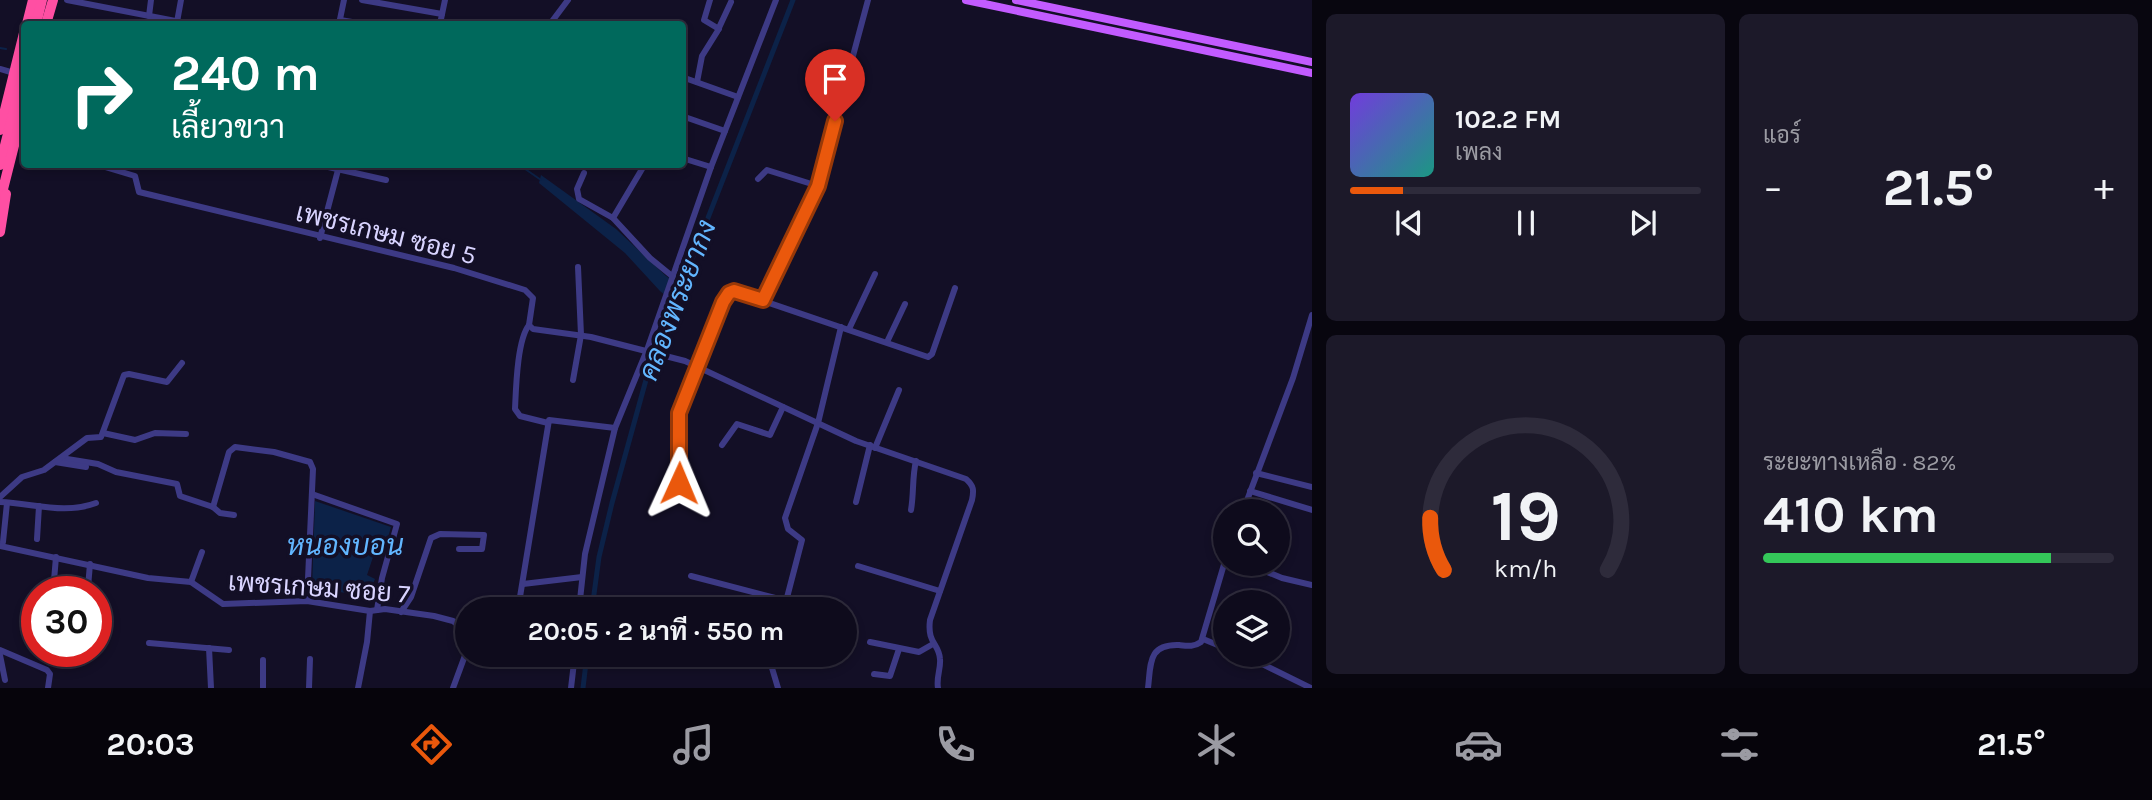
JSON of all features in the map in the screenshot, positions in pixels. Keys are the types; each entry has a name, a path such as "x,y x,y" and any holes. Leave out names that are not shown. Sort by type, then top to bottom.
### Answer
{"highway":[{"path":"28,21 33,0"},
{"path":"40,21 42,0"},
{"path":"41,21 53,0"},
{"path":"1,126 5,90 19,72"},
{"path":"0,165 19,72"},
{"path":"0,232 21,124"},
{"path":"0,201 17,149"}],"main road":[{"path":"966,0 1312,73"},
{"path":"1016,0 1312,62"},
{"path":"1071,22 1073,12"}],"street":[{"path":"67,0 174,21"},
{"path":"149,16 151,0"},
{"path":"181,0 184,21"},
{"path":"339,21 344,0"},
{"path":"362,0 442,15"},
{"path":"441,21 445,0"},
{"path":"552,21 568,0"},
{"path":"710,0 704,20 719,29"},
{"path":"580,597 585,554 615,428 648,351 711,167 776,0"},
{"path":"763,300 818,186 868,0"},
{"path":"696,82 702,56 719,29 731,2"},
{"path":"0,78 1,69 19,72"},
{"path":"686,78 737,97"},
{"path":"686,117 725,131"},
{"path":"686,159 711,167"},
{"name":"เพชรเกษม ซอย 5","path":"108,168 135,176 139,192 441,265 525,290 534,302 528,325"},
{"path":"331,168 386,180"},
{"path":"613,218 643,168"},
{"path":"320,237 338,170"},
{"path":"758,179 767,170 818,186"},
{"path":"584,173 577,189 579,199 613,218 650,258 672,276"},
{"path":"573,380 581,335 578,267"},
{"path":"787,597 802,540 788,529 785,518 818,423 845,328 875,274"},
{"path":"679,483 679,413 729,293 734,291 763,300 931,356 955,288"},
{"path":"887,342 905,304"},
{"path":"1247,499 1296,368 1312,315"},
{"path":"548,423 520,416 515,409 521,350 528,325 538,331 581,335 666,355 873,447 967,479 974,490 930,620 929,637 940,660 938,688"},
{"path":"102,435 124,375 164,383 170,380 176,368 183,363"},
{"path":"856,502 873,447 899,390"},
{"path":"722,445 737,424 770,435 783,407"},
{"path":"520,597 549,420 615,428"},
{"path":"0,497 22,477 44,470 88,438 102,435 135,440 155,433 186,434"},
{"path":"213,506 228,455 235,447 306,460 313,469 307,601"},
{"path":"58,460 86,467"},
{"path":"58,460 98,464 116,472 177,484 180,496 213,506 220,513 234,515"},
{"path":"911,510 914,494 912,474 916,461"},
{"path":"1256,473 1312,487"},
{"path":"1250,491 1312,510"},
{"path":"312,494 397,524 374,611 358,688"},
{"path":"2,544 3,503 61,509 96,503"},
{"path":"37,539 39,506"},
{"path":"401,612 411,597 430,538 440,534 484,535 482,549 459,549"},
{"name":"เพชรเกษม ซอย 7","path":"2,544 148,578 191,582 223,604 307,601 374,611 401,612 455,622"},
{"path":"191,582 202,552"},
{"path":"54,576 56,557"},
{"path":"89,576 90,564"},
{"path":"858,566 940,591"},
{"path":"691,576 771,597"},
{"path":"1147,688 1153,656 1158,648 1167,645 1197,645 1203,639 1221,576"},
{"path":"1277,576 1312,585"},
{"path":"523,584 582,577"},
{"path":"1203,639 1213,643"},
{"path":"870,642 919,652 933,645"},
{"path":"149,643 229,650"},
{"path":"209,648 211,688"},
{"path":"874,674 890,676 899,649"},
{"path":"0,653 5,680"},
{"path":"0,653 47,670 50,680 48,688"},
{"path":"309,688 310,659"},
{"path":"263,660 263,688"},
{"path":"453,688 461,667"},
{"path":"571,688 573,667"},
{"path":"772,667 778,688"},
{"path":"1268,667 1311,688"}],"water":[{"path":"541,175 616,229 666,276 682,286 675,303 660,291 625,253 539,183"},
{"name":"หนองบอน","path":"315,501 391,527 382,558 373,557 367,575 375,579 368,597 312,587"}],"waterway":[{"name":"คลองพระยากง","path":"594,597 599,557 612,503 649,369 793,0"},
{"path":"0,48 6,49"},
{"path":"524,168 541,180"},
{"name":"คลองพระยากง","path":"583,688 585,667"}],"route":[{"path":"679,483 679,413 723,302 729,293 734,291 763,300 818,186 835,121"}]}
